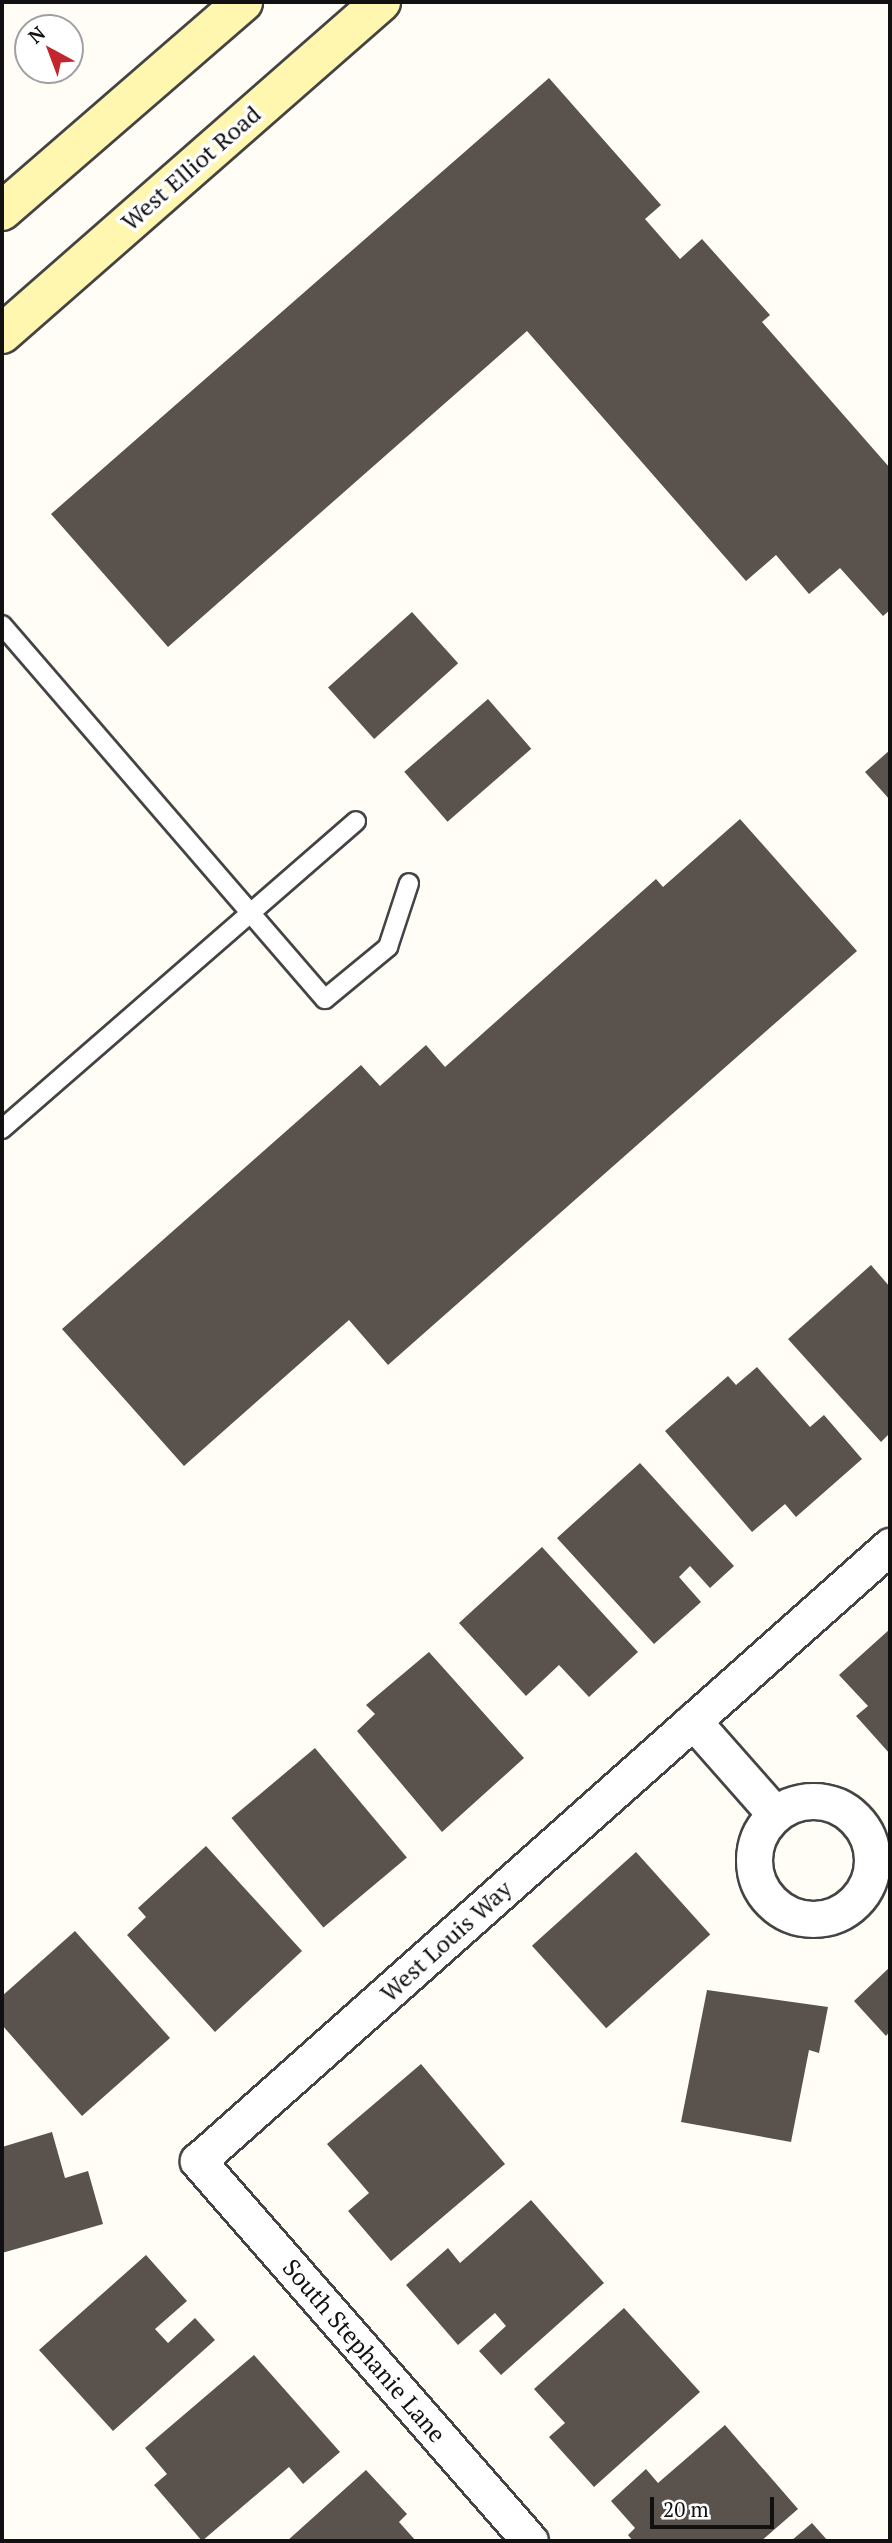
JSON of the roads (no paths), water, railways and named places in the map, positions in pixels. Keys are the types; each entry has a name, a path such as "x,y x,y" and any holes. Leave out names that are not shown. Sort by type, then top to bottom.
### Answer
{"main road":[{"path":"2,211 243,2"},
{"name":"West Elliot Road","path":"2,334 381,2"}],"street":[{"name":"West Louis Way","path":"198,2161 890,1546"},
{"path":"693,1721 775,1814"},
{"name":"South Stephanie Lane","path":"198,2161 530,2541"}],"lane":[{"path":"2,625 326,999 388,947 409,883"},
{"path":"2,1129 356,821"}]}
